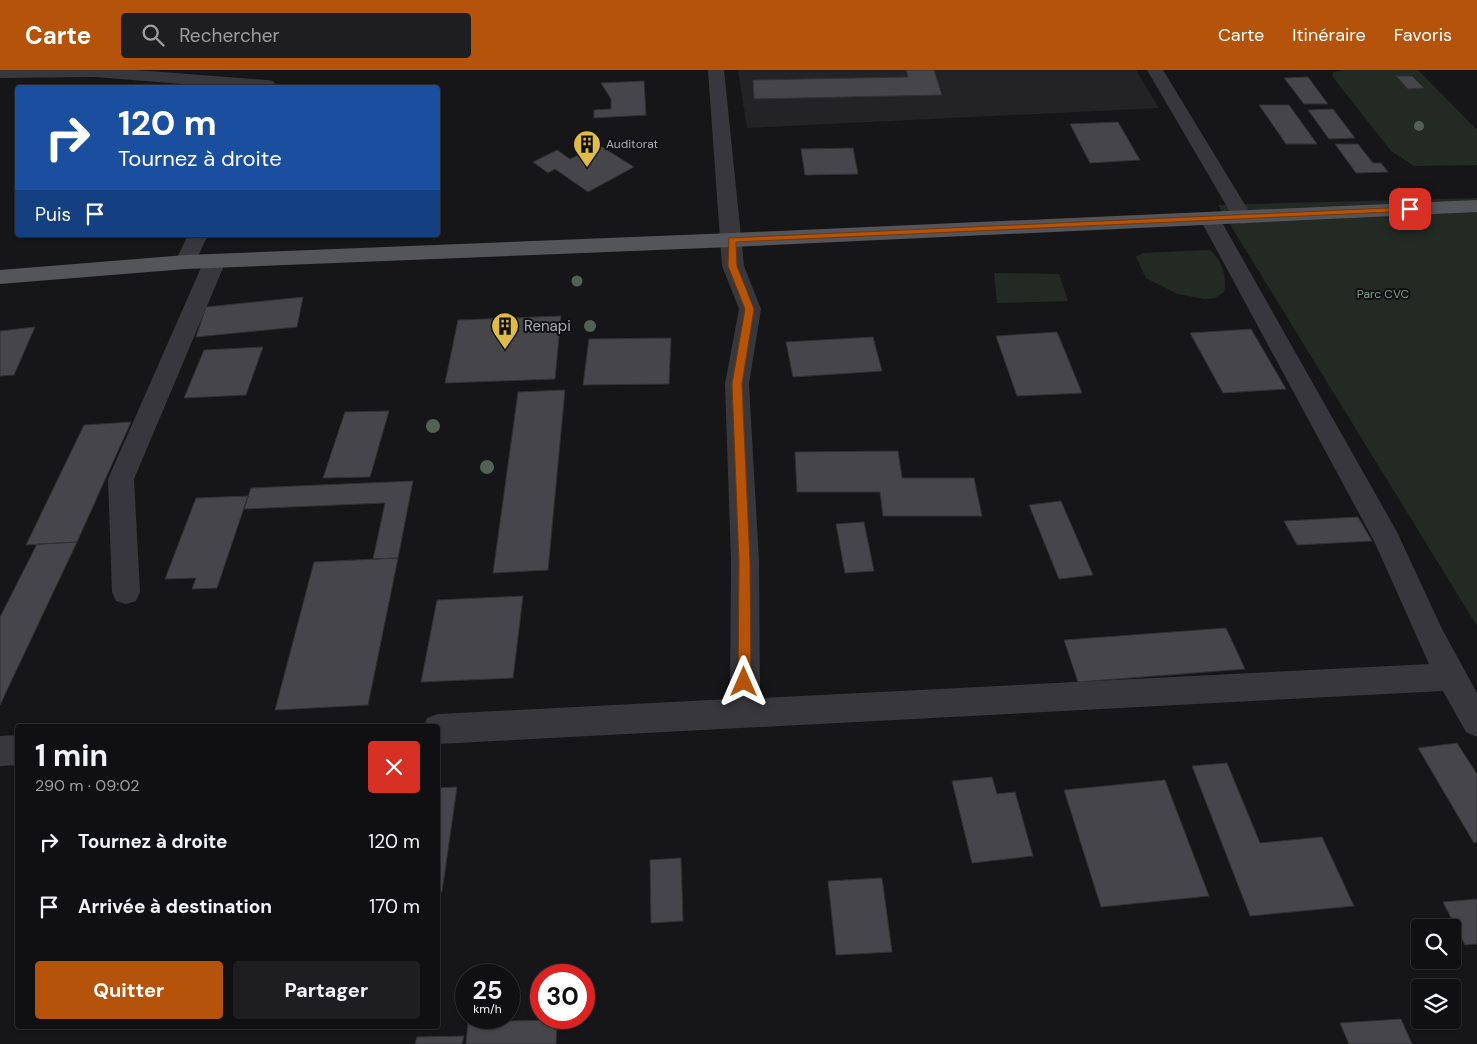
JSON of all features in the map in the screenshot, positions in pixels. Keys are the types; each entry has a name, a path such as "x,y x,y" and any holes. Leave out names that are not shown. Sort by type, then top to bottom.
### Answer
{"main road":[{"path":"0,277 186,262 1242,218 1477,206"}],"street":[{"path":"716,70 733,266 750,309 737,384 745,562 745,714"},
{"path":"1154,70 1242,218"},
{"path":"0,73 96,71 268,81"},
{"path":"1210,219 1387,540 1451,677 1477,722"},
{"path":"186,262 197,237"},
{"path":"126,592 122,479 215,261"},
{"path":"440,729 1451,677"},
{"path":"0,751 15,750"}],"shaded area":[{"path":"738,70 1136,70 1159,108 747,128"}],"green space":[{"path":"1343,70 1418,70 1477,130 1477,165 1414,166 1391,151 1332,76 1334,72"},
{"name":"Parc CVC","path":"1477,198 1477,626 1218,205"},
{"path":"1210,250 1218,259 1223,269 1225,281 1224,292 1215,298 1204,299 1178,294 1146,278 1136,257 1143,253"},
{"path":"994,273 1059,274 1068,301 997,303"}],"building":[{"path":"906,70 934,70 942,95 754,99 753,80 908,77"},
{"path":"1396,76 1412,76 1424,88 1408,89"},
{"path":"1308,77 1328,104 1304,104 1284,78"},
{"path":"644,81 646,115 594,118 594,110 611,109 611,99 601,83"},
{"path":"1259,105 1289,105 1317,144 1286,144"},
{"path":"1333,109 1355,138 1329,139 1308,110"},
{"path":"1118,122 1140,160 1090,163 1070,124"},
{"path":"1335,144 1358,144 1373,163 1381,163 1388,172 1356,173"},
{"name":"Auditorat","path":"599,145 634,167 588,192 555,169 548,173 533,162 557,150 570,159"},
{"path":"853,148 858,174 805,175 801,149"},
{"path":"303,297 297,327 196,337 206,307"},
{"name":"Renapi","path":"561,316 555,379 445,383 458,320"},
{"path":"35,327 14,375 0,376 0,331"},
{"path":"1251,329 1286,389 1223,393 1190,333"},
{"path":"1057,332 1082,393 1017,396 996,336"},
{"path":"873,337 882,371 793,377 786,342"},
{"path":"671,338 669,384 583,385 589,339"},
{"path":"263,347 246,395 184,398 204,350"},
{"path":"565,390 548,570 493,573 518,392"},
{"path":"389,411 370,477 323,478 345,412"},
{"path":"131,422 77,542 26,545 84,425"},
{"path":"898,451 902,478 974,478 982,516 883,516 880,492 797,492 795,452"},
{"path":"413,481 398,558 373,559 385,503 244,509 251,488"},
{"path":"248,496 217,588 192,589 196,578 165,579 196,498"},
{"path":"1061,501 1093,575 1059,579 1029,505"},
{"path":"1358,517 1372,541 1297,545 1284,521"},
{"path":"864,522 874,571 845,573 836,524"},
{"path":"77,542 0,705 0,617 37,544"},
{"path":"398,558 368,705 275,710 314,562"},
{"path":"523,596 513,678 421,682 437,600"},
{"path":"1226,628 1245,669 1078,682 1064,640"},
{"path":"1457,743 1477,774 1477,842 1474,843 1418,748"},
{"path":"1227,763 1260,843 1322,837 1354,906 1250,916 1192,766"},
{"path":"992,777 997,794 1015,792 1033,856 972,863 952,781"},
{"path":"1165,780 1209,896 1101,907 1064,790"},
{"path":"457,787 442,892 440,892 440,788"},
{"path":"681,858 683,921 651,923 650,860"},
{"path":"882,878 892,952 836,955 828,881"},
{"path":"1477,899 1477,944 1465,945 1461,937 1461,919 1452,919 1443,902"},
{"path":"1401,1019 1412,1044 1349,1044 1340,1023"},
{"path":"520,1021 530,1021 530,1029 557,1029 556,1044 466,1044 467,1029 520,1029"},
{"path":"464,1036 462,1044 415,1044 417,1037"}],"place":[{"name":"Auditorat","path":"587,168"},
{"name":"Renapi","path":"505,350"}],"route":[{"path":"744,682 745,562 737,384 750,309 733,266 732,240 1410,209"}]}
